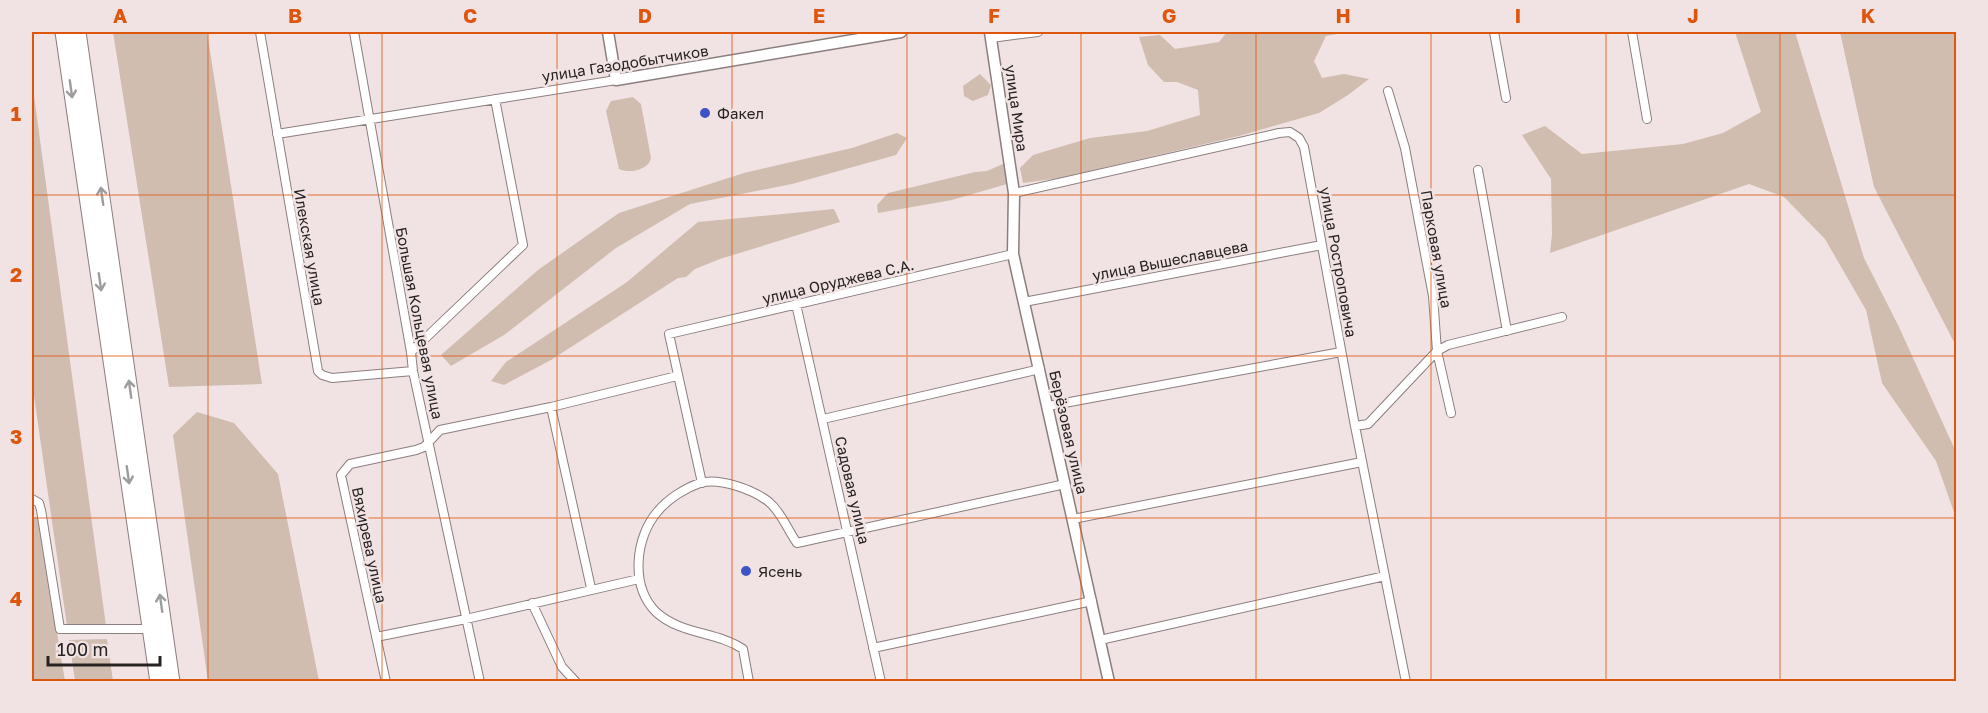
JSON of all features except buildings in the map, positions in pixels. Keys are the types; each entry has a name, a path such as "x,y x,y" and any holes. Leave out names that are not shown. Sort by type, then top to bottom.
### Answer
{"highway":[{"path":"63,32 158,681"},
{"path":"78,32 172,681"}],"street":[{"name":"Илекская улица","path":"260,32 318,370 322,375 332,378 413,371"},
{"name":"Большая Кольцевая улица","path":"354,32 413,371 480,681"},
{"path":"608,32 616,80"},
{"name":"улица Газодобытчиков","path":"277,134 616,80 864,35 901,32"},
{"path":"991,35 1038,32"},
{"path":"1494,32 1506,99"},
{"path":"1632,32 1647,118"},
{"name":"улица Мира","path":"991,35 1014,190"},
{"name":"Парковая улица","path":"1388,91 1407,160 1433,296 1437,351 1451,413"},
{"path":"411,352 524,245 495,99"},
{"name":"улица Ростроповича","path":"1014,190 1290,132 1299,138 1304,147 1355,426 1406,681"},
{"path":"1478,170 1508,331"},
{"name":"Берёзовая улица","path":"1014,190 1012,254 1040,369 1109,681"},
{"name":"улица Вышеславцева","path":"1024,302 1322,245"},
{"name":"улица Оруджева С.А.","path":"678,375 669,334 1012,254"},
{"name":"Садовая улица","path":"796,304 881,681"},
{"path":"1355,426 1368,423 1437,351 1448,345 1562,317"},
{"path":"1048,406 1341,352"},
{"path":"823,419 1040,369"},
{"path":"429,440 440,430 551,407 678,375 702,483"},
{"path":"551,407 591,588"},
{"name":"Вяхирева улица","path":"386,681 341,475 350,464 416,450 424,447 429,440"},
{"path":"1073,519 1362,462"},
{"path":"749,681 743,649 731,641 684,630 656,612 645,598 639,579 640,554 646,531 658,511 676,495 702,483 723,483 755,492 770,503 782,517 797,543 1065,484"},
{"path":"32,499 39,503 41,510 60,629 150,628"},
{"path":"1100,640 1385,576"},
{"path":"376,637 466,619 591,588 639,579"},
{"path":"873,648 1092,601"},
{"path":"532,603 562,667 576,681"}],"shaded area":[{"path":"113,32 207,32 262,384 169,387"},
{"path":"1227,32 1347,32 1326,36 1314,61 1322,78 1344,74 1369,79 1319,113 1239,136 1060,178 1023,183 1020,168 1033,155 1090,138 1147,131 1200,115 1198,90 1177,82 1164,82 1148,65 1139,37 1160,35 1175,49 1219,42"},
{"path":"1735,32 1795,32 1864,258 1898,325 1956,452 1956,518 1936,461 1882,383 1866,310 1825,239 1784,197 1749,184 1550,253 1551,179 1522,135 1545,126 1582,154 1683,144 1723,133 1761,112"},
{"path":"1840,32 1956,32 1956,346 1874,187"},
{"path":"980,74 991,85 988,95 973,101 964,96 963,86"},
{"path":"32,81 106,626 67,626 32,382"},
{"path":"633,97 641,104 651,158 643,168 628,171 619,169 606,111 611,101"},
{"path":"897,133 907,138 896,155 792,184 690,204 616,248 504,335 451,366 441,355 538,270 619,213 744,173 852,148"},
{"path":"1005,163 1007,184 952,200 878,213 877,205 888,193 987,171"},
{"path":"834,209 840,222 720,259 695,269 686,277 678,278 551,360 504,385 491,381 506,362 627,282 698,222"},
{"path":"197,412 234,423 278,474 319,681 208,681 173,435"},
{"path":"38,517 65,681 32,682 32,518"},
{"path":"107,639 113,681 75,681 69,640"}],"place":[{"name":"Факел","path":"705,113"},
{"name":"Ясень","path":"746,571"}]}
